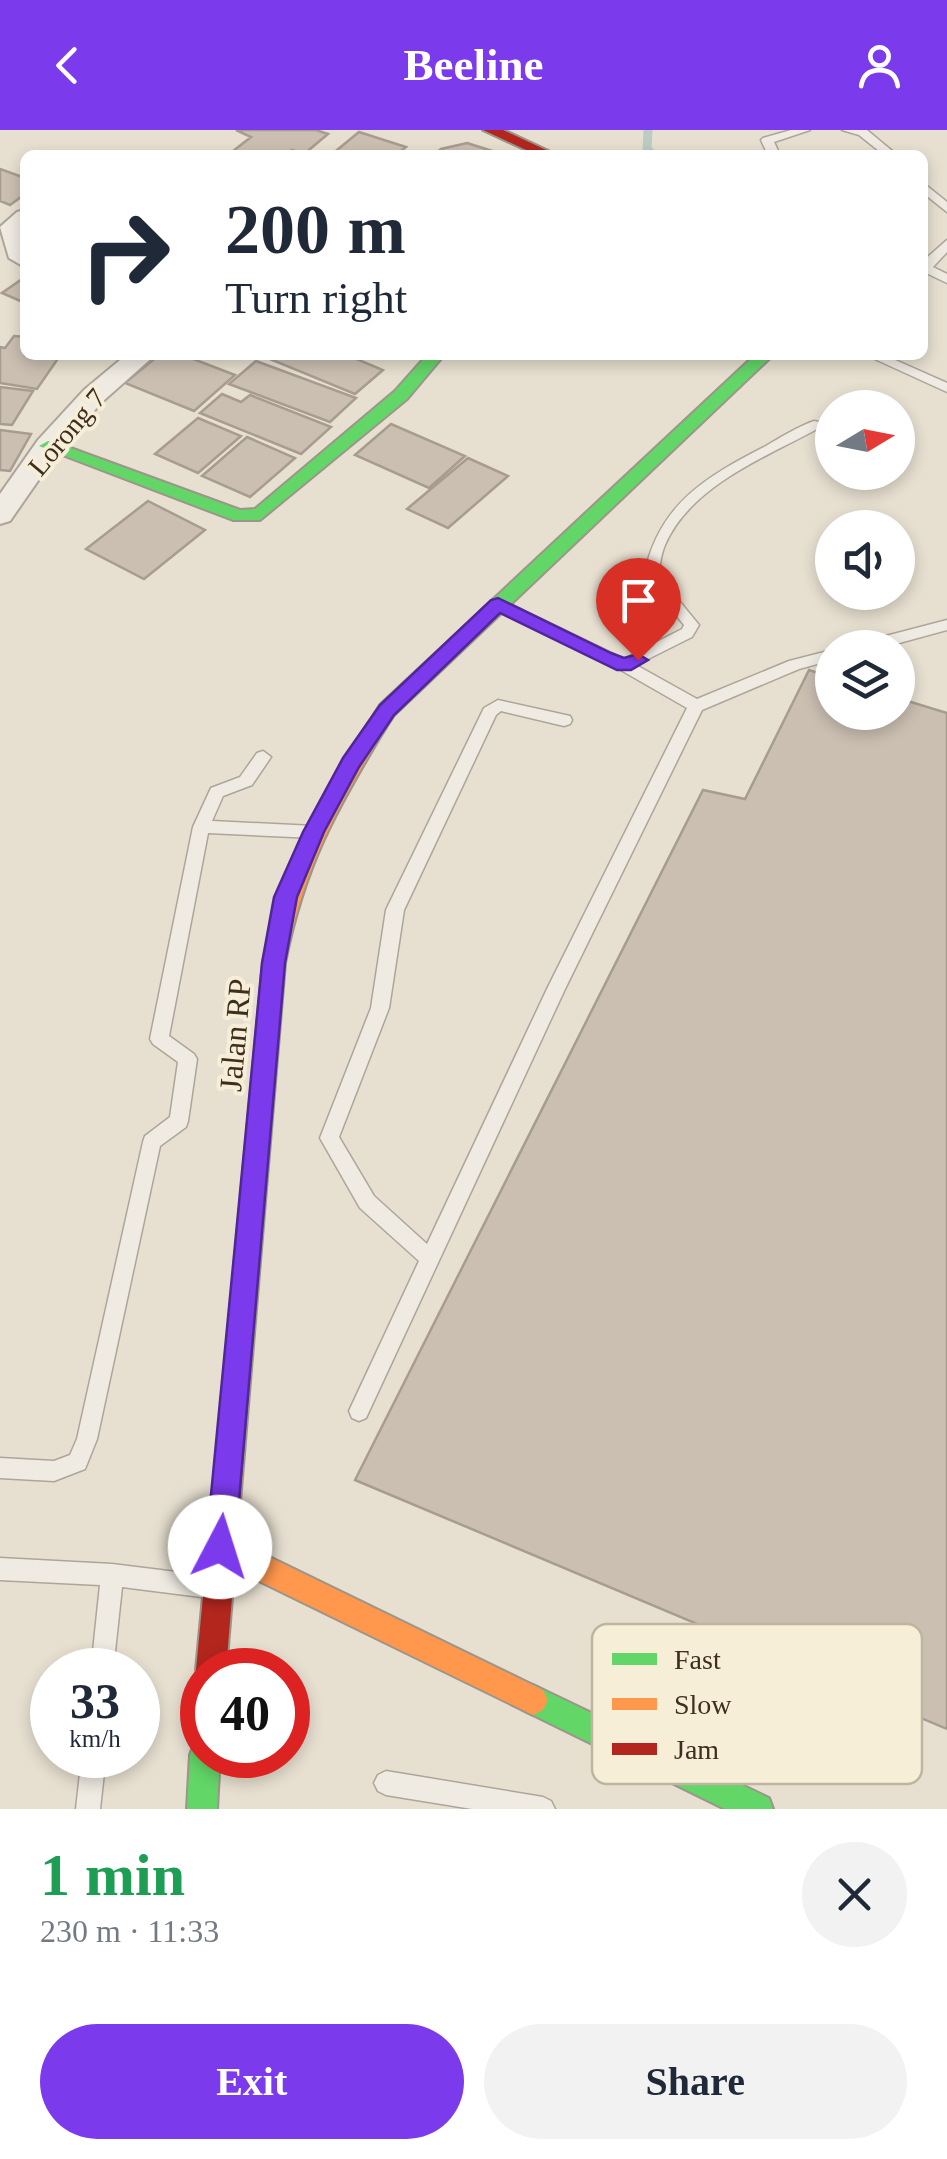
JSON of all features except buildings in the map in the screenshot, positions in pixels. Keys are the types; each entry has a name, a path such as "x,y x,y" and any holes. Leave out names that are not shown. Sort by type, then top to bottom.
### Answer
{"street":[{"path":"490,130 538,150"},
{"path":"20,221 10,230 20,255"},
{"name":"Lorong 7","path":"0,515 48,446 93,396 136,360"},
{"path":"48,446 239,516 260,514 401,395 432,360"},
{"name":"Jalan RP","path":"213,1648 274,963 286,897 314,832 351,764 387,710 760,360"},
{"path":"220,1547 592,1728"},
{"path":"202,1809 204,1778"},
{"path":"707,1784 758,1809"}],"lane":[{"path":"772,150 767,140 804,130"},
{"path":"848,130 862,132 884,150"},
{"path":"928,191 947,208"},
{"path":"928,263 947,244"},
{"path":"884,360 946,386"},
{"path":"624,665 687,633 692,624 651,576 652,550 691,496 814,425"},
{"path":"498,604 624,665 696,706"},
{"path":"915,633 947,625"},
{"path":"358,1410 556,989 696,706 815,659"},
{"path":"430,1259 367,1202 328,1138 380,1008 395,910 490,712 498,705 511,706 564,720"},
{"path":"0,1468 54,1471 78,1462 87,1439 152,1142 179,1121 188,1059 159,1038 201,827 217,792 246,782 263,757"},
{"path":"201,827 314,832"},
{"path":"0,1569 112,1575 217,1588"},
{"path":"104,1648 112,1575"},
{"path":"88,1809 91,1778"},
{"path":"386,1782 543,1809"}],"waterway":[{"path":"648,130 648,150"}],"traffic: fast":[{"path":"48,446 239,516 260,514 401,395 432,360"},
{"path":"376,727 387,710 760,360"},
{"path":"533,1700 592,1729"},
{"path":"202,1809 204,1778"},
{"path":"706,1784 758,1809"}],"traffic: slow":[{"path":"241,1333 274,963 281,929 311,839 376,727"},
{"path":"220,1547 533,1700"}],"traffic: jam":[{"path":"490,130 538,150"},
{"path":"213,1648 241,1333"}],"route":[{"path":"220,1547 274,963 286,897 314,832 351,764 387,710 498,604 604,658 624,665 638,660"}]}
